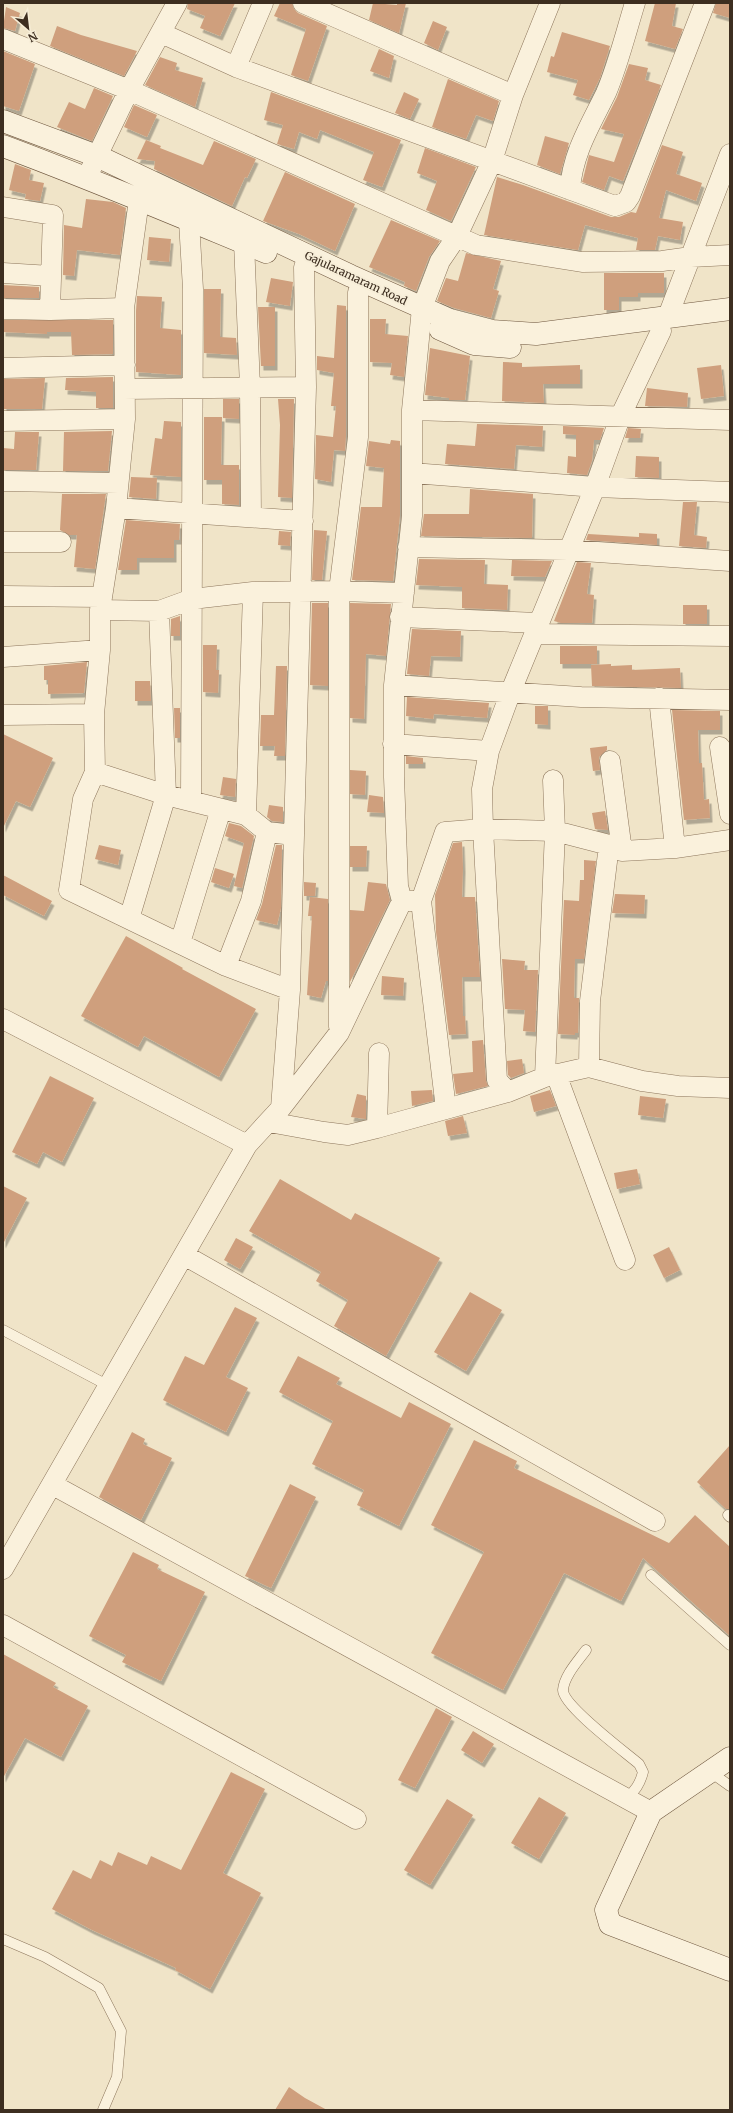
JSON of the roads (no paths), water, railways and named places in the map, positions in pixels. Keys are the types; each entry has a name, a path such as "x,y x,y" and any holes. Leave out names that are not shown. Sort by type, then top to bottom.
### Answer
{"main road":[{"name":"Gajularamaram Road","path":"3,121 97,156 421,315 474,344 506,347 548,347 730,309"},
{"name":"Gajularamaram Road","path":"3,146 87,177 188,221 304,267 358,292 421,315"},
{"name":"Gajularamaram Road","path":"665,323 730,324"},
{"path":"730,1758 651,1812 606,1910 610,1924 730,1970"}],"street":[{"path":"87,177 129,90 177,3"},
{"path":"236,67 262,3"},
{"path":"303,3 513,95"},
{"path":"446,1109 412,901 398,886 393,744 394,685 400,617 412,516 412,410 421,315 440,261 457,236 492,161 513,95 550,3"},
{"path":"570,190 571,179 585,132 606,92 635,3"},
{"path":"161,33 236,67 615,206 626,202 630,196 705,3"},
{"path":"3,39 129,90 476,245 582,262 662,260 730,255"},
{"path":"508,1092 497,1080 482,789 489,752 510,691 595,487 621,415 665,323 691,257 723,189 730,154"},
{"path":"139,200 124,308 125,419 116,508 101,604 100,650 94,714 95,772 83,799 69,890 226,966 290,990"},
{"path":"3,207 53,215 50,310"},
{"path":"188,221 193,289 191,801"},
{"path":"244,242 250,387 251,517"},
{"path":"275,1115 290,990 306,387 304,267"},
{"path":"3,273 51,276"},
{"path":"339,1033 339,591 358,437 358,292"},
{"path":"3,309 50,310 124,308"},
{"path":"3,368 125,365"},
{"path":"125,389 306,387"},
{"path":"412,410 621,415 730,420"},
{"path":"3,421 125,419"},
{"path":"412,473 595,487 730,492"},
{"path":"3,481 118,483"},
{"path":"116,508 191,512 303,521"},
{"path":"3,542 61,542"},
{"path":"408,547 568,550 730,561"},
{"path":"3,596 101,604 159,611 192,599 253,592 339,591 404,593"},
{"path":"246,815 253,592"},
{"path":"129,919 166,795 159,611"},
{"path":"400,617 536,628 730,636"},
{"path":"3,657 100,650"},
{"path":"394,685 510,691 581,697 730,700"},
{"path":"659,698 675,848"},
{"path":"3,715 94,714"},
{"path":"393,744 489,752"},
{"path":"720,747 730,814"},
{"path":"589,1067 590,1001 615,848 610,761"},
{"path":"95,772 166,795 246,815 267,832 294,835"},
{"path":"553,780 555,831 550,1075 625,1260"},
{"path":"180,943 221,809"},
{"path":"3,1569 110,1386 247,1145 275,1115 339,1033 412,901 445,832 483,829 555,831 615,848 675,848 730,840"},
{"path":"226,966 251,901 267,832"},
{"path":"3,1019 247,1145"},
{"path":"377,1128 379,1053"},
{"path":"275,1115 324,1132 348,1135 508,1092 550,1075 589,1067 642,1081 678,1086 730,1088"},
{"path":"184,1256 655,1522"},
{"path":"53,1485 651,1812"},
{"path":"3,1625 356,1819"}],"lane":[{"path":"3,1330 110,1386"},
{"path":"651,1575 730,1645"},
{"path":"586,1650 565,1681 563,1691 571,1707 639,1764 643,1772 641,1780 636,1790 626,1799"},
{"path":"709,1771 730,1786"},
{"path":"3,1939 44,1957 99,1988 121,2031 117,2077 103,2110"}]}
